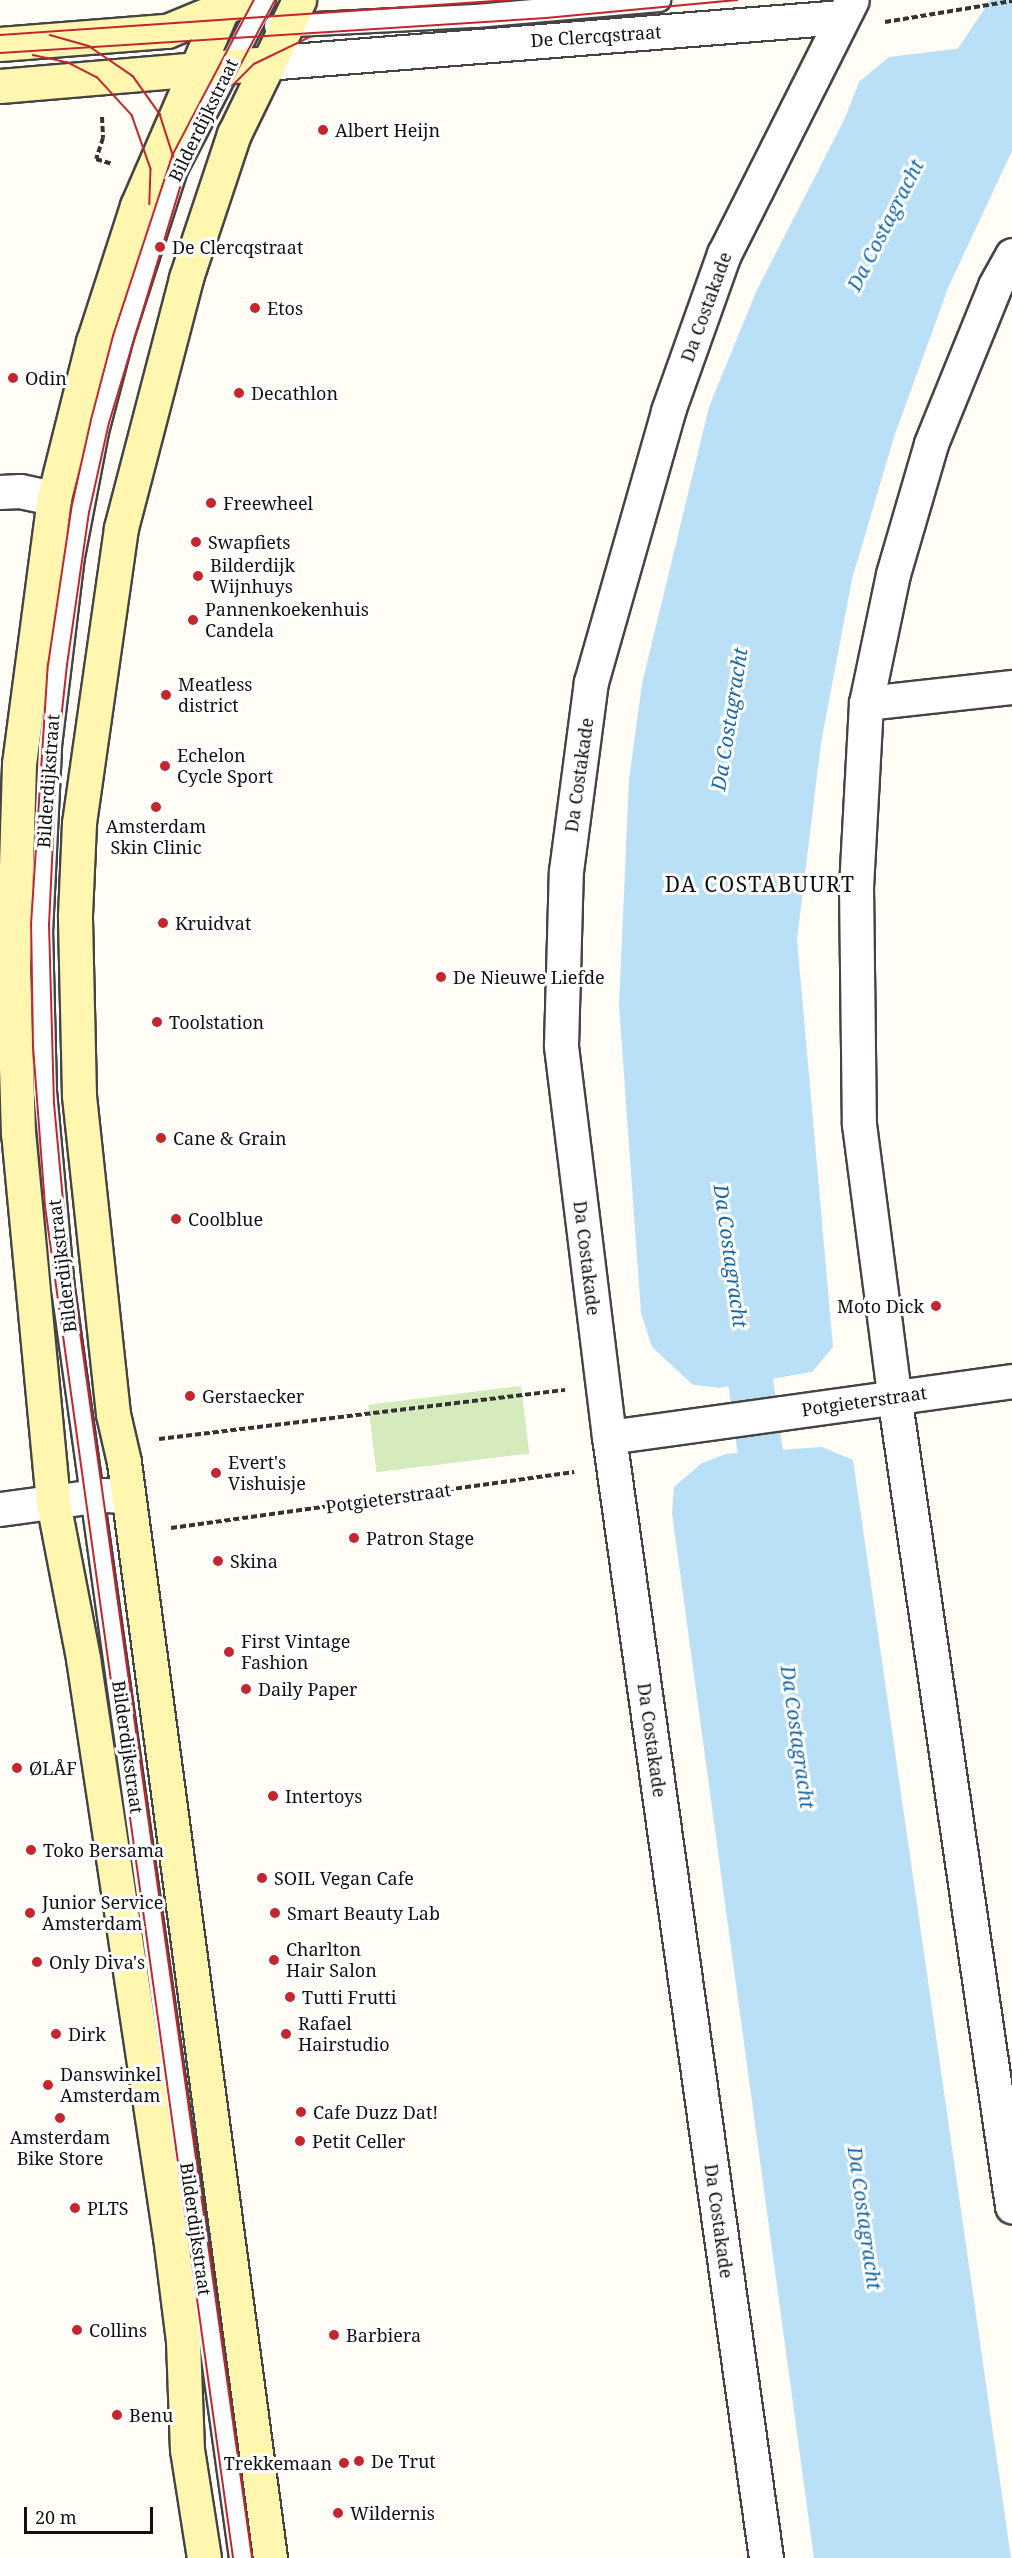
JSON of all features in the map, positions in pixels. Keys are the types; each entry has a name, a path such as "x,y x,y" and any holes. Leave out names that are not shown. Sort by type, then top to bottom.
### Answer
{"street":[{"name":"De Clercqstraat","path":"0,86 228,68 847,9"},
{"name":"Da Costakade","path":"766,2558 611,1452 561,1045 566,871 591,682 668,411 724,255 847,9"},
{"name":"De Clercqstraat","path":"0,44 167,31 231,12"},
{"name":"Bilderdijkstraat","path":"204,2558 187,2451 183,2341 170,2237 83,1658 52,1502 18,1134 13,967 18,764 54,498 93,342 136,206 194,71 231,12"},
{"name":"Bilderdijkstraat","path":"270,2558 126,1496 124,1462 113,1414 79,1095 75,915 80,823 121,528 186,278 234,134 266,63 293,13"},
{"path":"1012,255 995,286 931,444 893,574 866,702 856,886 859,1124 894,1395 1012,2206"},
{"path":"0,492 21,491 54,498"},
{"path":"866,702 1012,687"},
{"name":"Potgieterstraat","path":"611,1452 697,1425 894,1395 1012,1382"},
{"path":"0,1509 94,1497 126,1496"}],"lane":[{"name":"Bilderdijkstraat","path":"241,2558 94,1497 63,1289 45,1092 41,933 50,746 73,557 105,400 176,170 228,68 231,12 264,0"},
{"name":"De Clercqstraat","path":"231,12 476,16 659,0"}],"path":[{"path":"847,9 892,22 1012,1"},
{"path":"152,1440 603,1385"},
{"name":"Potgieterstraat","path":"162,1529 611,1452"}],"green space":[{"path":"521,1386 529,1453 376,1472 368,1405"}],"water":[{"path":"1012,42 1012,151 948,288 894,437 852,579 821,743 797,939 833,1347 812,1372 720,1388 693,1385 652,1347 641,1313 619,1005 629,780 642,684 709,407 756,292 845,118 859,82 889,57"},
{"path":"787,1447 822,1447 853,1460 1011,2558 814,2558 672,1513 674,1487 702,1463 725,1454"}],"pier":[{"path":"917,39 1012,39 1012,42 917,42"},
{"path":"812,1372 783,1382 720,1391 693,1388 693,1385 720,1388"},
{"path":"786,1444 822,1447 725,1454 702,1463 724,1451"}],"waterway":[{"name":"Da Costagracht","path":"953,95 1012,7"},
{"name":"Da Costagracht","path":"742,1322 768,1512"}],"tram line":[{"path":"233,2558 45,1206 33,1046 31,925 48,665 72,505 91,420 113,336 173,154 254,0"},
{"path":"252,2558 66,1233 54,1104 49,925 57,757 67,665 89,513 109,423 187,165 275,0"},
{"path":"0,35 510,0"},
{"path":"0,53 546,18 737,0"},
{"path":"50,35 89,46 133,76 160,114 174,158"},
{"path":"232,86 254,64 310,37"},
{"path":"33,55 67,62 97,77 132,115 151,169 150,204"}],"place":[{"name":"Albert Heijn","path":"323,130"},
{"name":"De Clercqstraat","path":"160,247"},
{"name":"Etos","path":"255,308"},
{"name":"Odin","path":"13,378"},
{"name":"Decathlon","path":"239,393"},
{"name":"Freewheel","path":"211,503"},
{"name":"Swapfiets","path":"196,542"},
{"name":"Bilderdijk Wijnhuys","path":"198,576"},
{"name":"Pannenkoekenhuis Candela","path":"193,620"},
{"name":"Meatless district","path":"166,695"},
{"name":"Echelon Cycle Sport","path":"165,766"},
{"name":"Amsterdam Skin Clinic","path":"156,807"},
{"name":"Kruidvat","path":"163,923"},
{"name":"De Nieuwe Liefde","path":"441,977"},
{"name":"Toolstation","path":"157,1022"},
{"name":"Cane & Grain","path":"161,1138"},
{"name":"Coolblue","path":"176,1219"},
{"name":"Moto Dick","path":"936,1306"},
{"name":"Gerstaecker","path":"190,1396"},
{"name":"Evert's Vishuisje","path":"216,1473"},
{"name":"Patron Stage","path":"354,1538"},
{"name":"Skina","path":"218,1561"},
{"name":"First Vintage Fashion","path":"229,1652"},
{"name":"Daily Paper","path":"246,1689"},
{"name":"ØLÅF","path":"17,1768"},
{"name":"Intertoys","path":"273,1796"},
{"name":"Toko Bersama","path":"31,1850"},
{"name":"SOIL Vegan Cafe","path":"262,1878"},
{"name":"Junior Service Amsterdam","path":"30,1913"},
{"name":"Smart Beauty Lab","path":"275,1913"},
{"name":"Charlton Hair Salon","path":"274,1960"},
{"name":"Only Diva's","path":"37,1962"},
{"name":"Tutti Frutti","path":"290,1997"},
{"name":"Dirk","path":"56,2034"},
{"name":"Rafael Hairstudio","path":"286,2034"},
{"name":"Danswinkel Amsterdam","path":"48,2085"},
{"name":"Cafe Duzz Dat!","path":"301,2112"},
{"name":"Amsterdam Bike Store","path":"60,2118"},
{"name":"Petit Celler","path":"300,2141"},
{"name":"PLTS","path":"75,2208"},
{"name":"Collins","path":"77,2330"},
{"name":"Barbiera","path":"334,2335"},
{"name":"Benu","path":"117,2415"},
{"name":"De Trut","path":"359,2461"},
{"name":"Trekkemaan","path":"344,2463"},
{"name":"Wildernis","path":"338,2513"}],"district":[{"name":"DA COSTABUURT","path":"760,884"}]}
